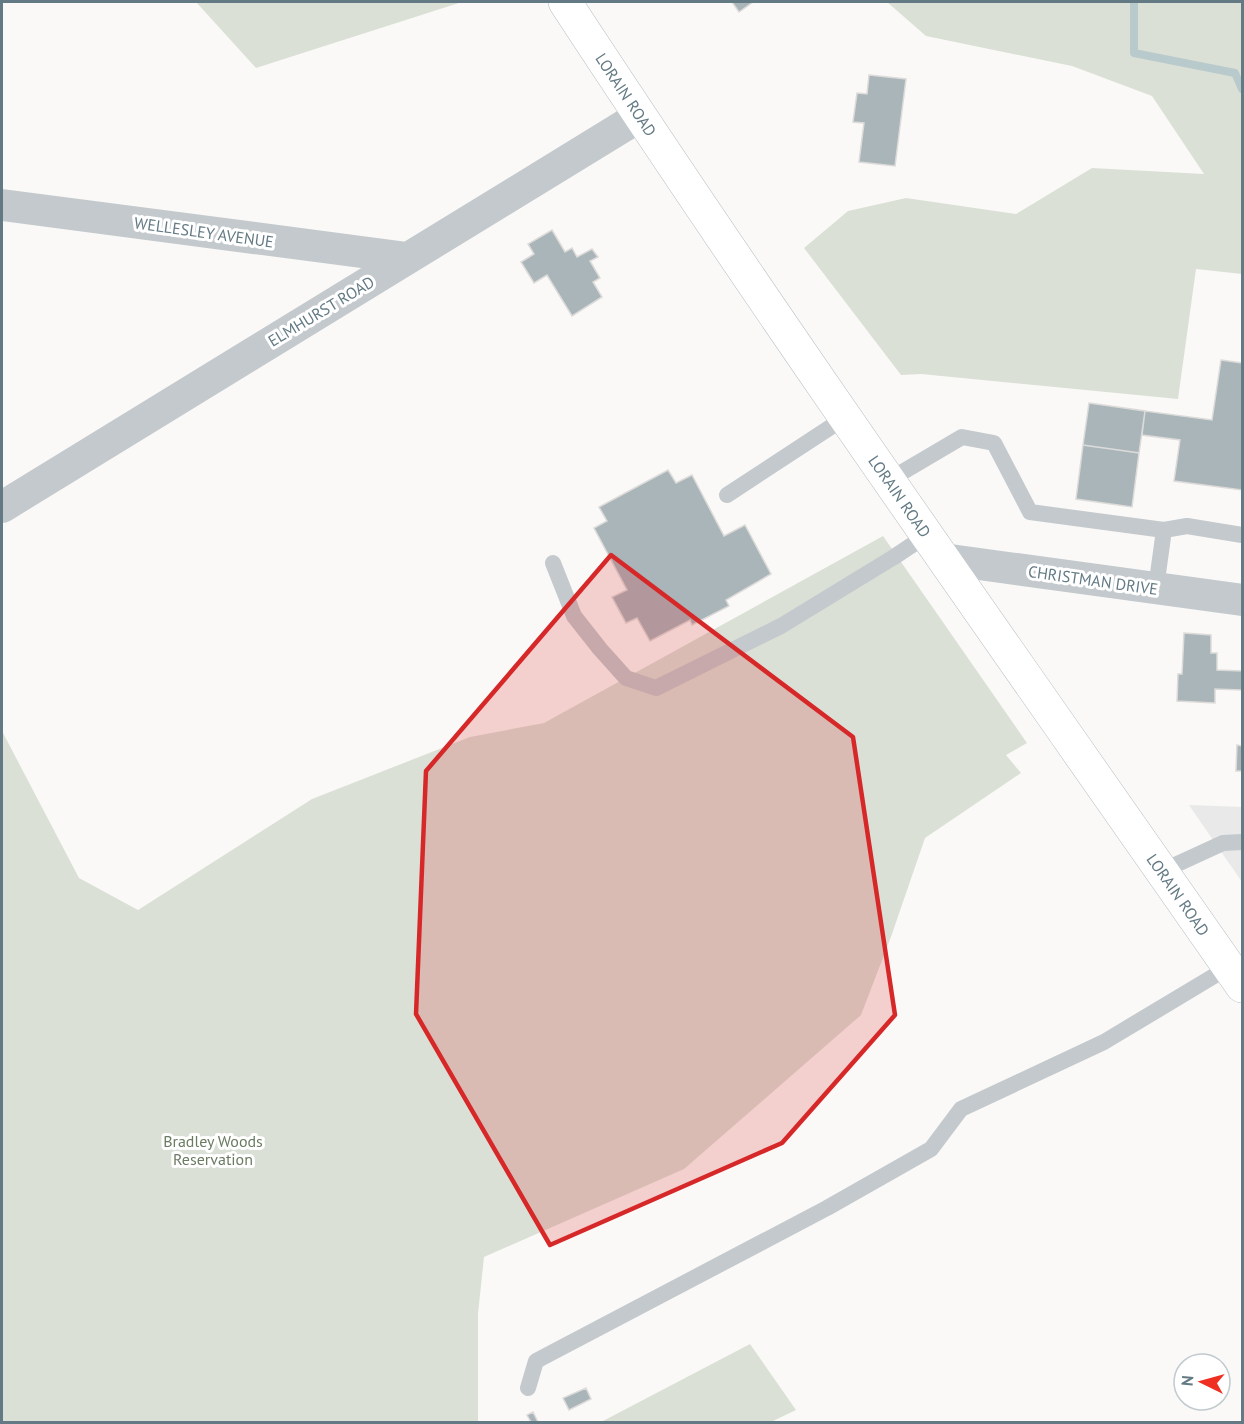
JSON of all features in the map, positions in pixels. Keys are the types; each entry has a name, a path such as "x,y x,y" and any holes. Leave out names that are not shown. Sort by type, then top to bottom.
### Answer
{"main road":[{"name":"LORAIN ROAD","path":"565,2 640,116 935,547 1237,975"}],"street":[{"name":"ELMHURST ROAD","path":"2,507 640,116"},
{"name":"WELLESLEY AVENUE","path":"2,205 407,258"},
{"name":"CHRISTMAN DRIVE","path":"935,547 1156,588 1242,600"}],"lane":[{"path":"727,495 846,417"},
{"path":"889,480 962,437 994,443 1030,512 1164,530 1187,526 1242,535"},
{"path":"1156,588 1164,530"},
{"path":"554,562 574,616 600,649 626,678 656,688 781,626 894,557 935,547"},
{"path":"1162,871 1223,843 1242,842"},
{"path":"528,1388 536,1361 828,1208 921,1155 931,1149 962,1109 1104,1042 1237,975"}],"highlighted area":[{"path":"611,555 853,737 895,1015 782,1143 550,1245 416,1014 426,771"}],"shaded area":[{"path":"1189,805 1242,807 1242,882"}],"green space":[{"path":"196,2 462,2 256,68"},
{"path":"887,2 1242,2 1242,274 1196,269 1178,399 921,374 901,375 804,248 848,211 906,198 1016,214 1092,168 1204,174 1152,96 1072,66 926,36"},
{"name":"Bradley Woods Reservation","path":"883,536 1027,743 1006,755 1021,773 925,838 861,1015 684,1169 484,1257 478,1314 478,1422 2,1422 2,731 79,878 138,910 312,799 470,737 544,723"},
{"path":"750,1344 796,1410 771,1422 601,1422"}],"building":[{"path":"732,2 753,2 739,12"},
{"path":"869,75 906,79 895,166 859,162 864,123 853,122 857,93 867,94"},
{"path":"552,230 565,252 572,248 577,257 592,249 598,257 590,261 600,278 593,282 602,297 572,316 547,275 534,283 521,262 534,254 528,244"},
{"path":"1221,360 1242,363 1242,490 1174,481 1180,440 1142,435 1145,411 1212,420"},
{"path":"1089,403 1145,411 1139,453 1083,445"},
{"path":"1083,445 1139,453 1132,507 1076,499"},
{"path":"668,470 676,483 692,475 724,536 745,525 771,574 726,600 729,606 692,625 690,620 650,641 637,618 626,623 612,597 627,590 594,528 607,521 599,507"},
{"path":"1184,633 1211,635 1211,653 1217,653 1217,670 1242,671 1242,690 1215,689 1215,703 1177,701 1178,674 1182,674"},
{"path":"1237,745 1242,746 1242,771 1236,771"},
{"path":"586,1388 591,1399 569,1410 563,1398"},
{"path":"533,1412 538,1422 531,1422 527,1415"}],"waterway":[{"path":"1134,2 1134,53 1235,73 1242,89"}]}
